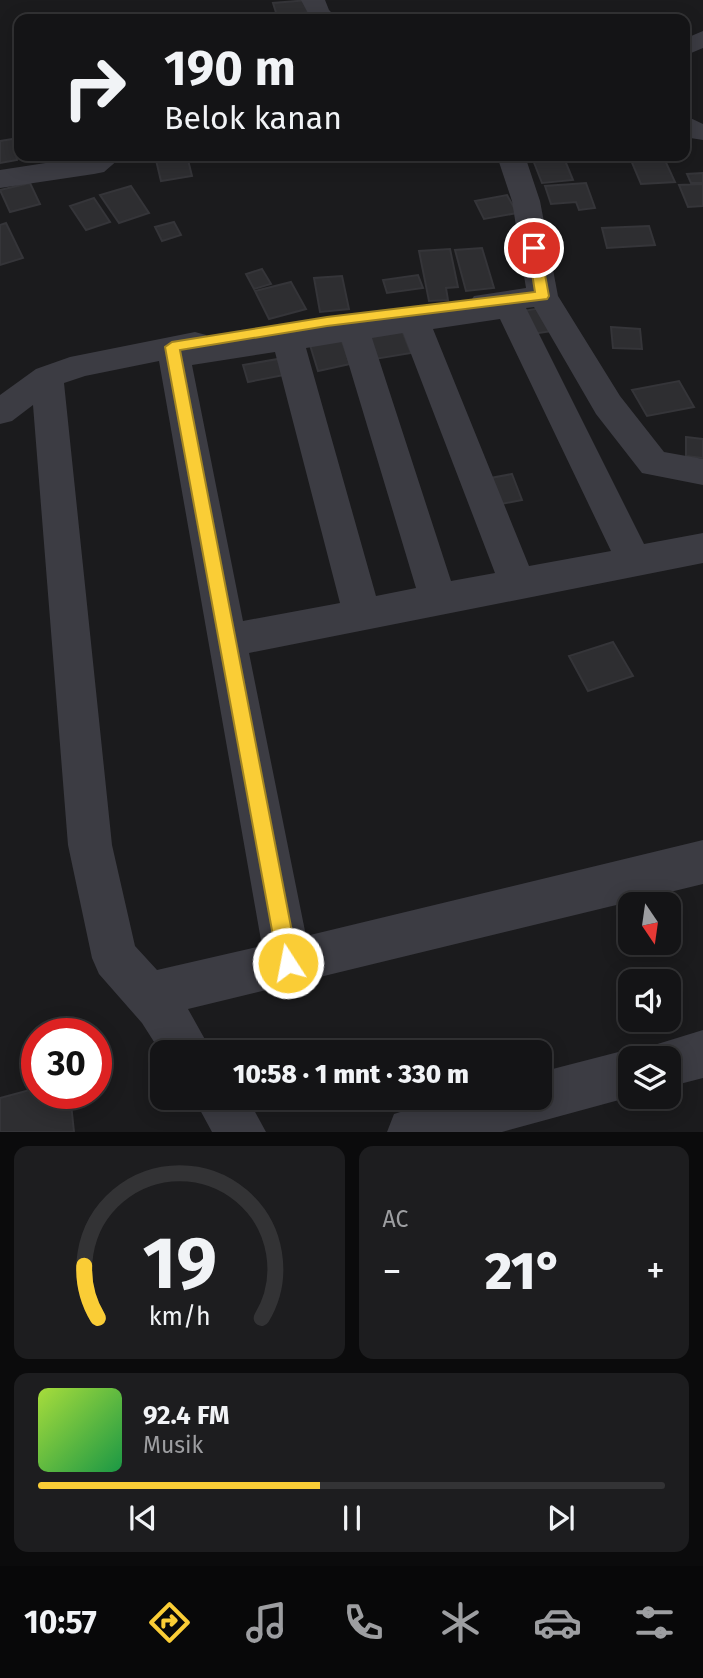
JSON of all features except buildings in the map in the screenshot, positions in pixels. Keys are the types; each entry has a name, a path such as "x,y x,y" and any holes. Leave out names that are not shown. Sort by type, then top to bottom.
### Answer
{"street":[{"path":"0,179 94,166 102,161"},
{"path":"513,161 526,201 542,296 608,405 653,464 703,472"},
{"path":"0,412 47,377 81,365 327,322 542,296"},
{"path":"173,351 354,330 510,307 634,561"},
{"path":"414,321 518,584"},
{"path":"354,330 438,599"},
{"path":"287,338 362,614"},
{"path":"173,351 288,963"},
{"path":"47,377 90,845 115,958 148,995 180,1040"},
{"path":"227,641 703,548"},
{"path":"148,995 703,862"},
{"path":"681,1060 703,1054"},
{"path":"552,1094 618,1076"},
{"path":"227,1110 241,1132"},
{"path":"412,1132 492,1110"}],"route":[{"path":"288,963 172,347 327,322 542,296 534,248"}]}
